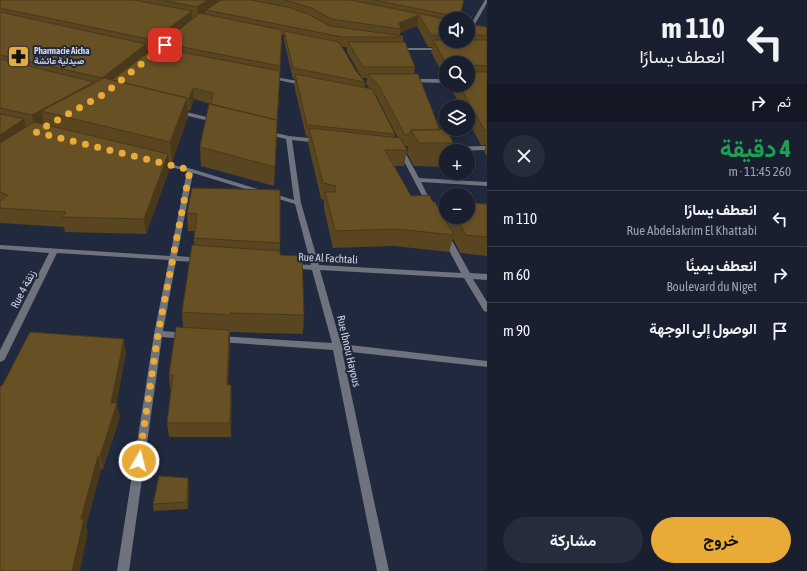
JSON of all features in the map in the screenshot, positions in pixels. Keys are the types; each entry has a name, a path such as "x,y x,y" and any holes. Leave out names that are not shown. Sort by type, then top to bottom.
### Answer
{"street":[{"path":"475,21 487,0"},
{"path":"403,43 441,49"},
{"path":"395,49 448,49"},
{"path":"263,76 310,85"},
{"path":"406,81 439,81"},
{"path":"173,111 227,124"},
{"path":"258,131 289,138 326,142"},
{"name":"Rue Ibnou Hayous","path":"289,138 298,203 337,347 383,571"},
{"path":"395,146 400,150 431,207"},
{"path":"432,149 487,148"},
{"path":"400,150 408,150"},
{"path":"151,161 190,170 298,203"},
{"path":"123,571 158,334 190,170"},
{"path":"416,180 487,184"},
{"path":"442,228 467,276 487,309"},
{"path":"0,247 212,260"},
{"name":"Rue 4 زنقة","path":"0,359 54,251"},
{"name":"Rue Al Fachtali","path":"284,266 487,277"},
{"path":"158,334 197,337"},
{"path":"212,338 337,347 487,364"}],"building":[{"path":"0,0 134,0 192,11 153,40 0,8"},
{"path":"161,0 208,0 197,7"},
{"path":"221,0 251,0 287,7 308,14 330,26 403,37 342,37 206,10"},
{"path":"285,0 350,0 439,18 439,35 431,35 419,15 399,23 401,29 331,19 312,8"},
{"path":"374,0 464,0 461,12 439,13"},
{"path":"0,12 146,44 102,78 0,55"},
{"path":"200,13 282,30 280,66 162,43"},
{"path":"475,25 487,27 487,35 475,35"},
{"path":"284,31 339,42 356,71 365,82 293,68"},
{"path":"433,40 439,40 439,48 475,48 475,40 487,40 487,66 475,65 475,56 442,56"},
{"path":"348,42 405,42 415,67 363,67"},
{"path":"155,47 280,71 277,120 211,104 213,93 193,88 189,99 186,99 187,98 112,80"},
{"path":"0,59 94,82 32,115 0,108"},
{"path":"475,72 487,72 487,131 485,131 475,113 475,100 467,100 463,92 475,92"},
{"path":"295,74 372,89 395,134 307,125"},
{"path":"368,74 418,74 439,130 411,130 410,134 405,135 379,86"},
{"path":"104,78 187,98 170,142 41,111"},
{"path":"209,104 277,120 275,167 200,147"},
{"path":"0,114 24,119 0,135"},
{"path":"34,122 168,154 144,219 62,217 66,212 0,208 0,201 8,195 0,192 0,143"},
{"path":"309,128 400,138 407,150 385,150 411,196 429,195 439,209 439,224 448,224 454,235 397,229 335,231 325,192 335,192 336,186 323,183"},
{"path":"439,129 439,136 450,136 453,143 419,143 411,130"},
{"path":"192,188 280,190 280,243 194,238 197,214 187,213"},
{"path":"475,203 487,204 487,237 466,235 460,224 475,224"},
{"path":"192,245 280,251 280,255 302,256 304,315 230,313 230,315 182,312"},
{"path":"176,327 229,330 227,385 231,385 230,423 167,423 173,375 169,375"},
{"path":"30,332 124,339 111,403 117,403 100,456 98,456 81,519 84,519 72,571 0,571 0,386 2,386"},
{"path":"159,476 188,478 187,502 153,504"}],"place":[{"name":"Pharmacie Aicha صيدلية عائشة","path":"19,56"}],"route":[{"path":"139,461 158,334 190,170 36,132 104,94 165,45"}]}
